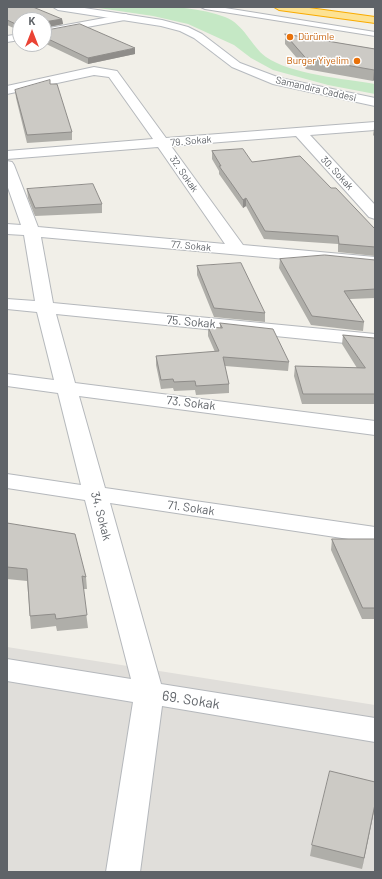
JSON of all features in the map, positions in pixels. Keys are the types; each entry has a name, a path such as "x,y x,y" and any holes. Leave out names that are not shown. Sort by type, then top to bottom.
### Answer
{"highway":[{"path":"279,7 375,20"},
{"path":"353,7 375,10"}],"street":[{"name":"Samandıra Caddesi","path":"58,7 162,23 198,36 236,65 277,81 375,102"},
{"path":"52,31 126,17"},
{"name":"32. Sokak","path":"7,90 94,71 113,74 238,250"},
{"name":"79. Sokak","path":"7,155 375,126"},
{"name":"30. Sokak","path":"299,132 375,214"},
{"name":"34. Sokak","path":"7,165 32,232 45,308 149,693 123,872"},
{"name":"77. Sokak","path":"7,229 375,262"},
{"name":"75. Sokak","path":"7,304 375,340"},
{"name":"73. Sokak","path":"7,380 375,428"},
{"name":"71. Sokak","path":"7,481 375,535"},
{"name":"69. Sokak","path":"7,670 375,730"}],"lane":[{"path":"205,7 375,34"}],"shaded area":[{"path":"7,647 375,705 375,872 7,872"}],"green space":[{"path":"159,6 210,12 232,20 266,57 276,63 303,72 375,84 375,94 328,85 273,70 251,58 234,45 188,24 153,16 92,7"}],"building":[{"path":"7,7 33,7 45,12 12,12 12,22 7,20"},
{"path":"52,15 62,19 52,21"},
{"path":"80,24 135,48 88,58 52,41 52,29"},
{"path":"285,34 375,49 375,70 306,58"},
{"path":"50,80 50,84 57,84 72,132 27,135 15,90"},
{"path":"243,149 252,162 300,156 331,188 336,188 375,229 375,247 339,244 338,236 265,231 246,198 243,200 219,166 221,166 212,151"},
{"path":"93,184 102,204 35,208 27,189"},
{"path":"325,255 375,260 375,289 344,291 364,322 312,316 280,259"},
{"path":"241,263 265,313 214,308 197,266"},
{"path":"220,323 273,329 289,362 223,357 229,384 196,386 195,381 174,382 173,379 161,380 156,356 219,351 208,327 222,328"},
{"path":"343,335 375,339 375,394 303,394 295,366 365,368"},
{"path":"7,523 75,534 86,577 82,576 87,615 56,619 55,614 30,616 27,569 7,567"},
{"path":"332,539 375,539 375,608 363,608"},
{"path":"330,771 375,782 375,804 364,858 312,845"}],"place":[{"name":"Dürümle","path":"290,37"},
{"name":"Burger Yiyelim","path":"357,61"}]}
